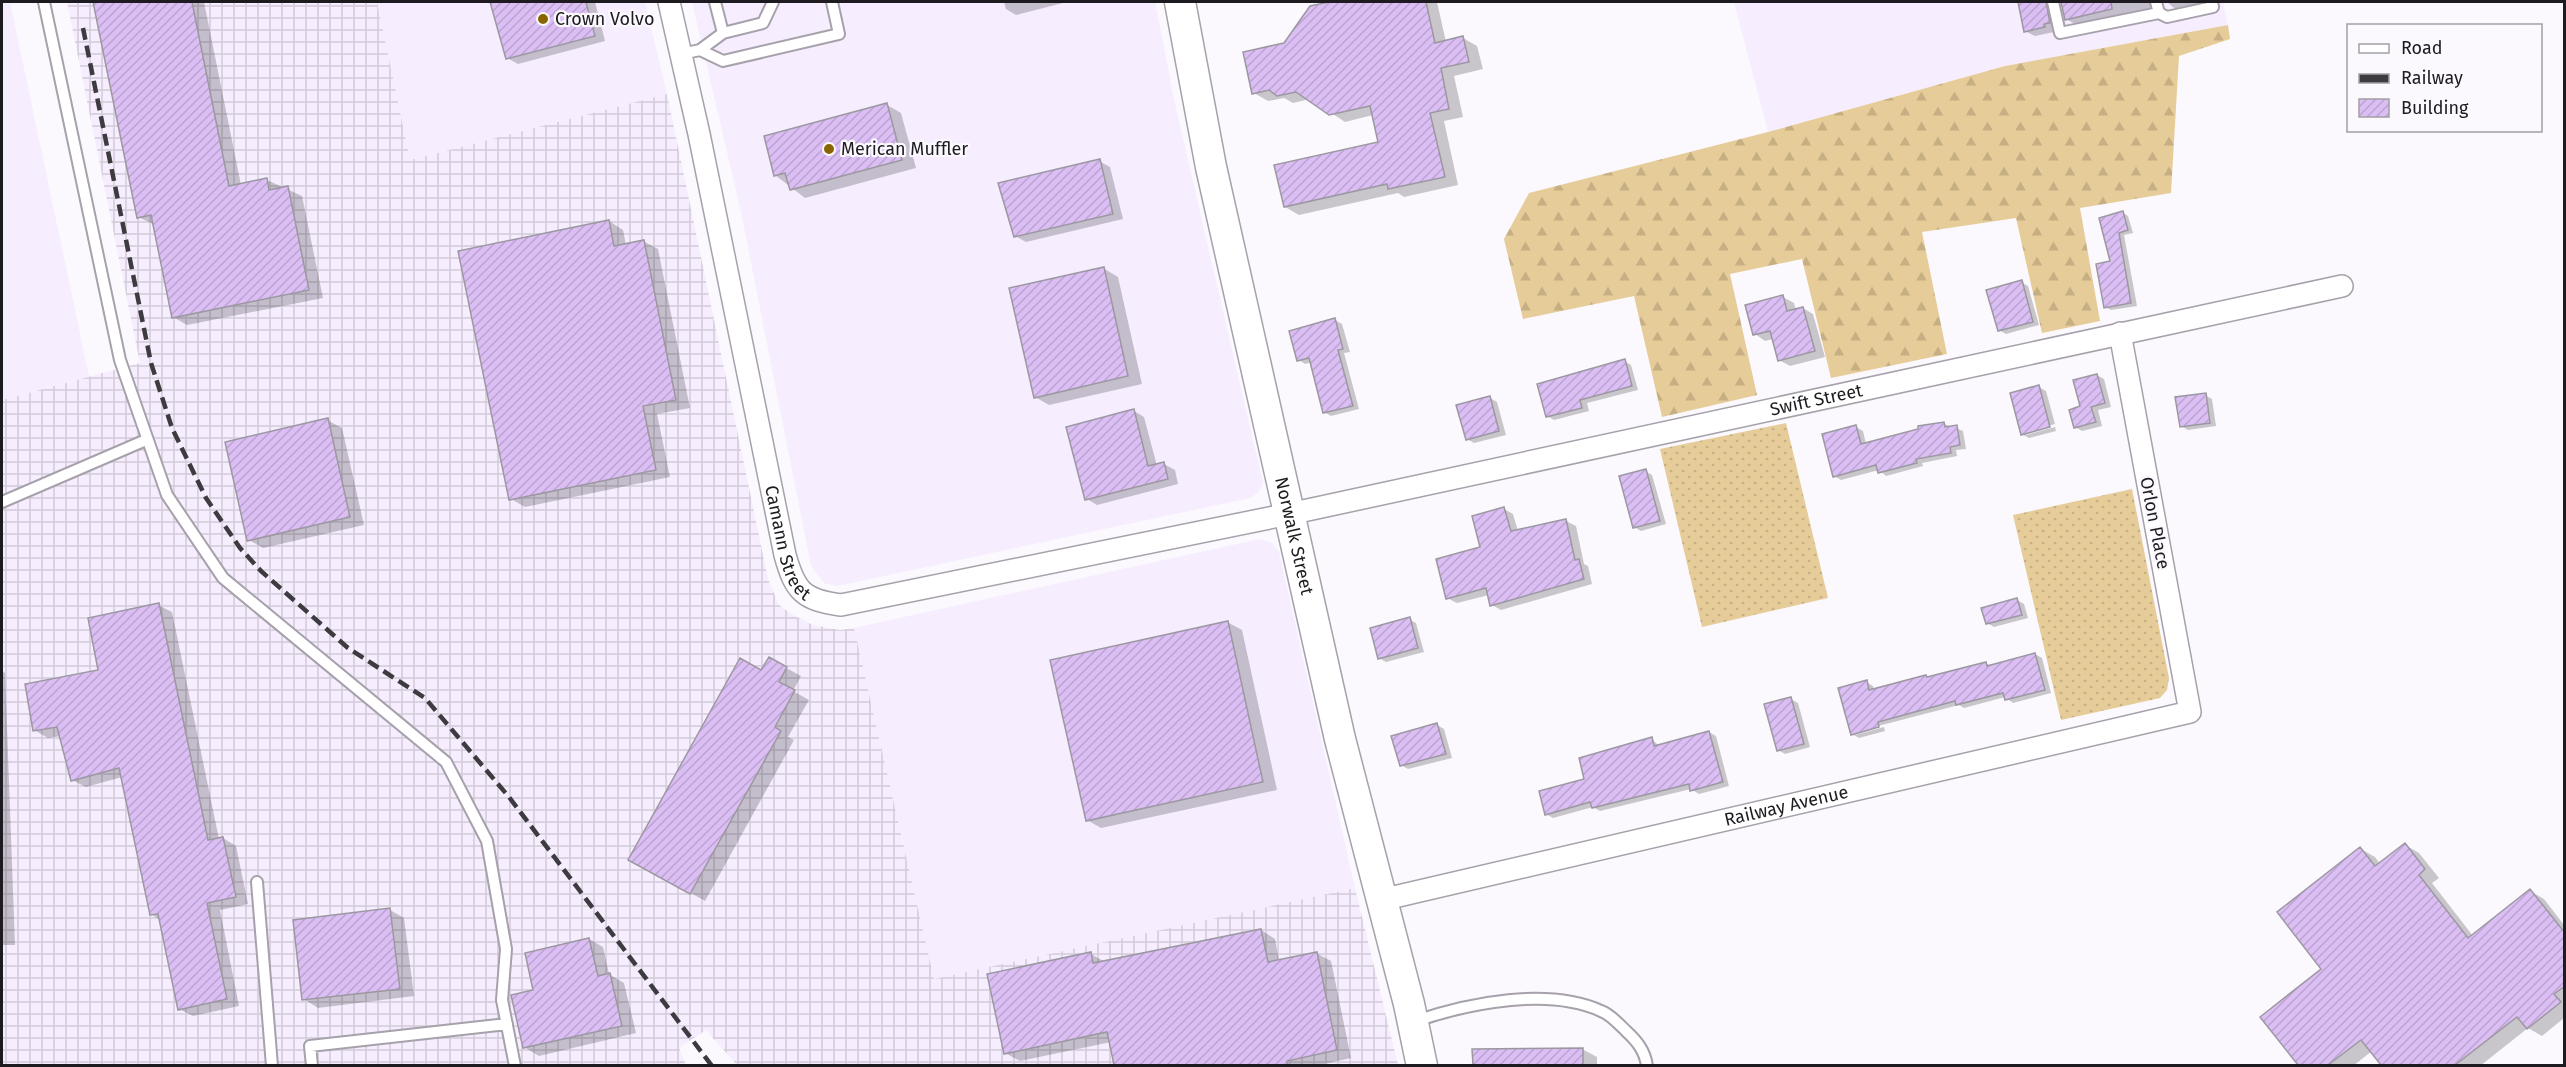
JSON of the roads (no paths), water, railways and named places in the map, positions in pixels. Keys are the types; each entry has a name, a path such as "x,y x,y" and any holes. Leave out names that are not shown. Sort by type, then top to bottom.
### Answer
{"street":[{"name":"Camann Street","path":"669,2 691,52 785,555 793,581 799,590 814,600 841,605 1289,514"},
{"name":"Norwalk Street","path":"1180,2 1211,167 1340,739 1422,1065"},
{"name":"Swift Street","path":"1289,514 2342,286"},
{"name":"Orlon Place","path":"2120,333 2190,712"},
{"name":"Railway Avenue","path":"1381,900 2190,712"}],"lane":[{"path":"44,2 120,360 167,495 223,578 446,762 487,841 506,949 502,1000 515,1065"},
{"path":"715,2 723,33"},
{"path":"691,52 723,33 763,22 774,2"},
{"path":"691,52 723,61 839,34 832,2"},
{"path":"2053,2 2060,33 2159,14 2167,17 2213,7 2212,2"},
{"path":"2156,2 2159,14"},
{"path":"2,502 146,440"},
{"path":"258,882 272,1065"},
{"path":"1413,1022 1447,1010 1474,1005 1550,998 1603,1011 1637,1042 1646,1056 1647,1065"},
{"path":"312,1065 310,1046 507,1024"}],"railway":[{"path":"83,28 151,363 172,428 206,498 240,548 261,571 348,648 425,698 509,797 712,1066"}],"place":[{"name":"Crown Volvo","path":"543,19"},
{"name":"Merican Muffler","path":"829,149"}]}
